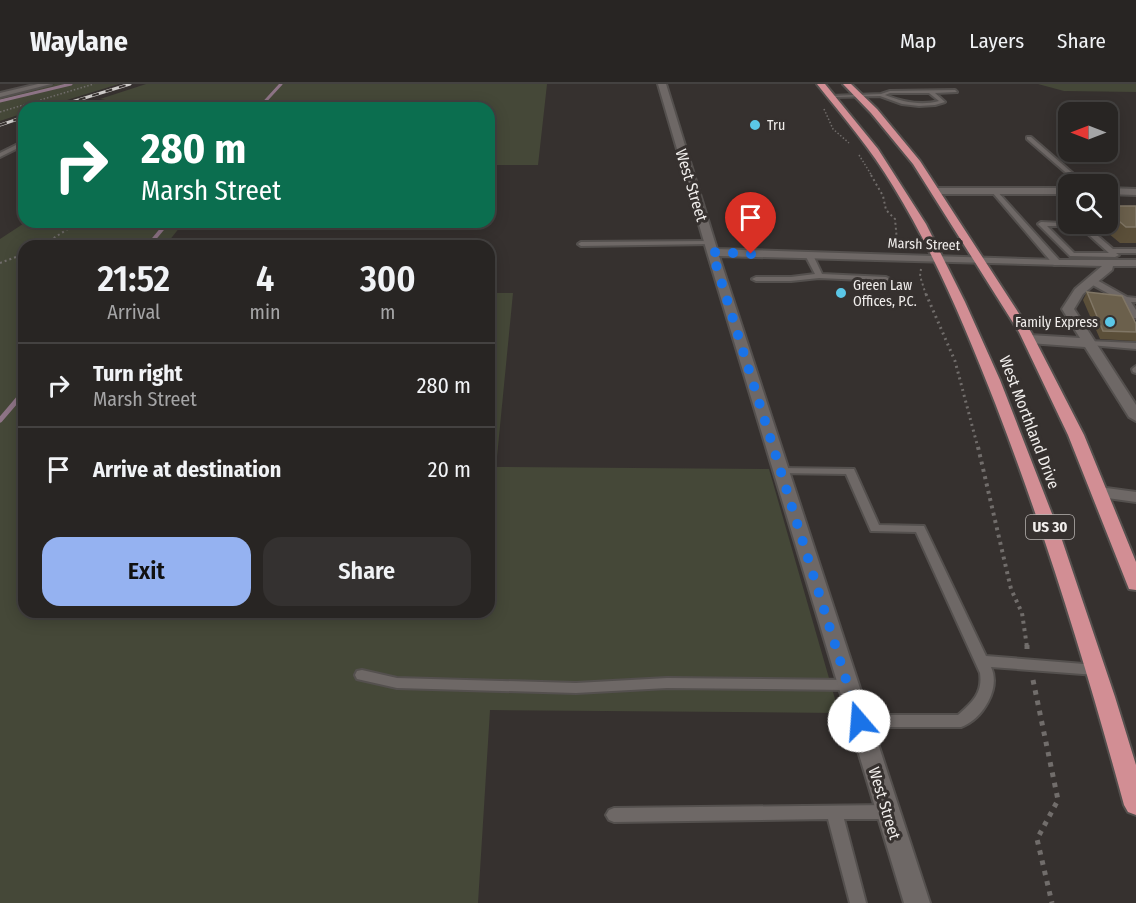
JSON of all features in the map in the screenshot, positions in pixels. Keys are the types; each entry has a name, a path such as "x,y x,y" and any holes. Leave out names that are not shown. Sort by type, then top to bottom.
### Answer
{"highway":[{"name":"West Morthland Drive","path":"821,84 833,96 882,160 939,259 966,315 1011,424 1071,584 1136,805"},
{"name":"West Morthland Drive","path":"847,84 896,137 936,191 1029,339 1076,435 1136,584"}],"street":[{"path":"1,94 47,84"},
{"name":"West Street","path":"662,84 710,247 917,903"},
{"path":"936,191 1058,191"},
{"path":"1118,191 1136,192"},
{"name":"Marsh Street","path":"710,247 809,255 980,261 1057,263 1119,259"},
{"path":"1119,259 1079,292 1068,309 1136,417"},
{"path":"1029,339 1090,343"},
{"path":"1099,492 1136,496"}],"lane":[{"path":"880,95 903,105 935,105 943,102 930,91"},
{"path":"833,96 955,91"},
{"path":"1029,138 1070,174"},
{"path":"0,156 18,146"},
{"path":"994,191 1057,263"},
{"path":"1058,224 1041,224 1072,255 1119,259 1136,251"},
{"path":"1092,234 1119,259"},
{"path":"581,244 710,247"},
{"path":"809,255 819,276"},
{"path":"756,279 819,276 886,279"},
{"path":"1092,281 1125,299 1136,300"},
{"path":"1125,299 1136,316"},
{"path":"1090,343 1136,346"},
{"path":"781,471 850,471 875,528 920,529 990,684 985,696 961,721 859,721"},
{"path":"981,661 1096,670"},
{"path":"362,675 397,682 576,688 667,683 848,684"},
{"path":"834,812 858,903"},
{"path":"614,815 888,812"}],"path":[{"path":"34,102 94,84"},
{"path":"822,99 825,114 833,129 852,146"},
{"path":"0,112 18,107"},
{"path":"857,152 883,196 886,210 896,219 897,241 913,251 917,258 927,297 958,372 976,438 1011,589 1022,614 1023,631 1058,800 1037,838 1052,903"},
{"path":"50,240 70,228"},
{"path":"0,263 18,256"}],"green space":[{"path":"55,84 119,84 60,102 18,102 18,115 0,121 0,97"},
{"path":"146,84 547,84 538,165 495,165 495,102 117,102 100,99"},
{"path":"1038,84 1136,84 1136,92 1064,91"},
{"path":"18,227 179,228 170,240 18,240 18,618 495,618 495,293 513,293 496,467 769,469 839,713 490,710 478,903 0,903 0,239"}],"building":[{"path":"1118,206 1136,206 1136,227 1126,227 1118,220"},
{"path":"1087,292 1122,296 1136,324 1136,332 1103,331"}],"waterway":[{"path":"0,101 71,84"},
{"path":"264,102 281,84"},
{"path":"153,240 163,228"},
{"path":"0,420 18,399"}],"railway":[{"path":"72,102 130,84"},
{"path":"0,125 18,119"}],"place":[{"name":"Tru","path":"755,125"},
{"name":"Green Law Offices, P.C.","path":"841,293"},
{"name":"Family Express","path":"1110,322"}],"route":[{"path":"751,254 712,252 859,721"}]}
